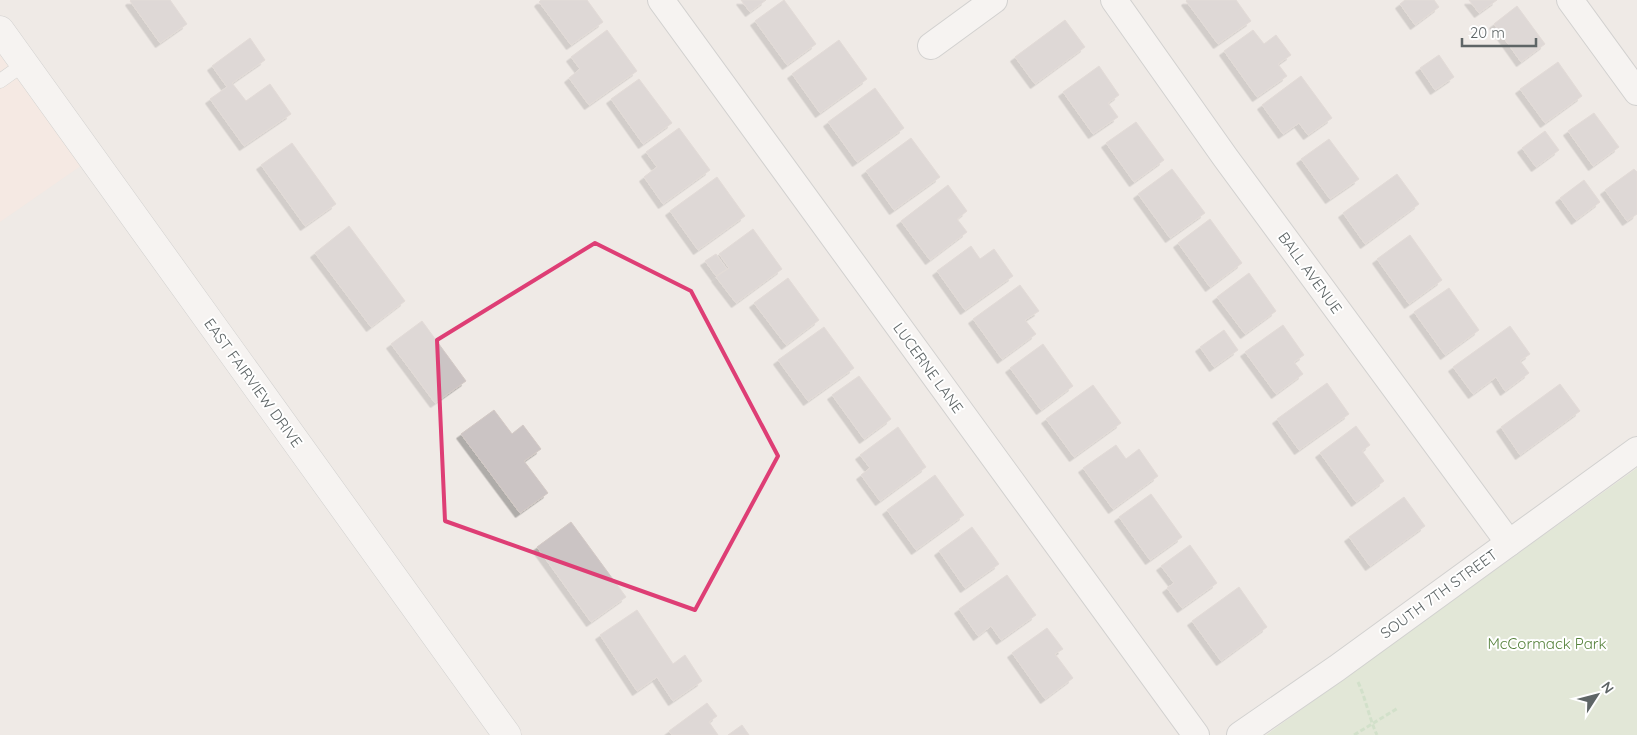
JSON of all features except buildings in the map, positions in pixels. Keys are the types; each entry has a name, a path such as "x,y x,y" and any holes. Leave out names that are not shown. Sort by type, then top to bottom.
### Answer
{"street":[{"name":"LUCERNE LANE","path":"661,0 1196,735"},
{"path":"931,46 994,0"},
{"name":"BALL AVENUE","path":"1114,0 1225,157 1509,543"},
{"path":"1570,0 1637,92"},
{"name":"EAST FAIRVIEW DRIVE","path":"0,30 508,735"},
{"name":"SOUTH 7TH STREET","path":"1240,735 1337,668 1637,450"}],"lane":[{"path":"0,81 24,64"}],"path":[{"path":"1358,681 1366,698 1372,724 1377,735"},
{"path":"1354,735 1398,708"}],"highlighted area":[{"path":"595,243 691,291 778,456 695,610 445,521 437,340"}],"shaded area":[{"path":"0,47 85,163 0,222"}],"green space":[{"name":"McCormack Park","path":"1637,468 1637,735 1266,735"}]}
